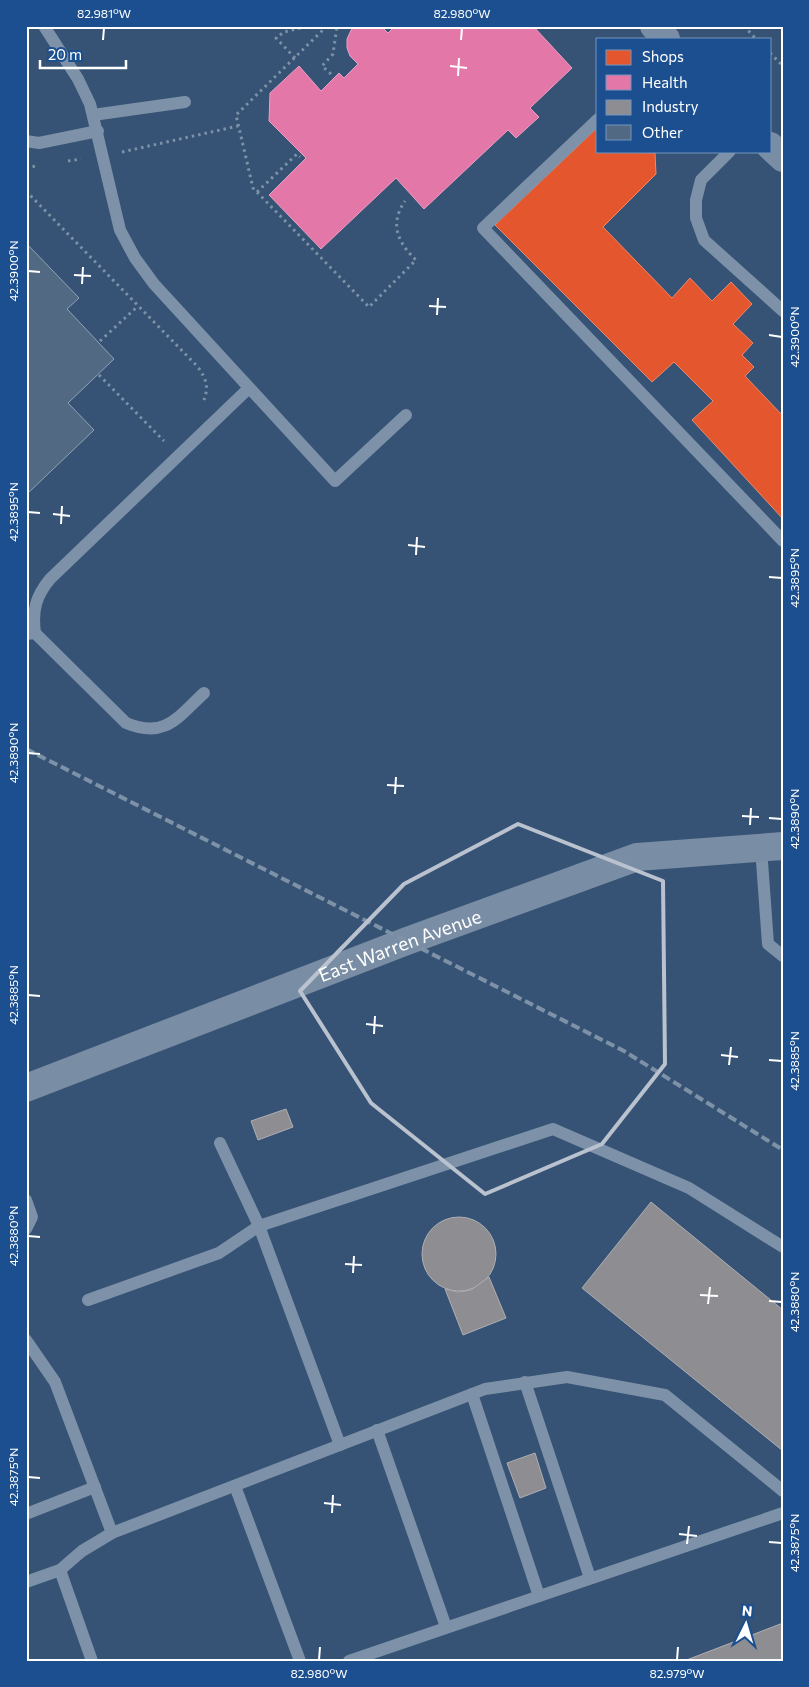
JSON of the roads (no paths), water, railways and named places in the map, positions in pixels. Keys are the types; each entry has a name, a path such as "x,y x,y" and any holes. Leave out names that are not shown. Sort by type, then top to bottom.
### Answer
{"main road":[{"path":"654,26 665,38"},
{"path":"772,148 783,158"},
{"name":"East Warren Avenue","path":"26,1088 444,928 637,857 772,847"}],"lane":[{"path":"44,26 78,78 93,115 120,230 135,258 154,284 335,481 406,415"},
{"path":"93,115 185,102"},
{"path":"596,121 483,228 783,541"},
{"path":"26,141 39,143 98,131"},
{"path":"729,152 701,180 696,200 696,218 704,240 783,311"},
{"path":"204,693 172,722 162,728 148,730 126,723 31,633 34,608 39,592 50,579 249,388"},
{"path":"768,944 772,847"},
{"path":"768,944 783,943"},
{"path":"768,944 783,956"},
{"path":"88,1300 219,1253 259,1226 553,1130 689,1188 783,1247"},
{"path":"220,1143 259,1226 340,1445"},
{"path":"26,1200 32,1217 26,1229"},
{"path":"26,1340 55,1382 112,1533"},
{"path":"26,1582 60,1570 82,1551 112,1533 485,1388 525,1382 567,1377 665,1395 783,1491"},
{"path":"525,1382 590,1578"},
{"path":"472,1394 539,1596"},
{"path":"378,1430 446,1628"},
{"path":"235,1486 300,1661"},
{"path":"26,1514 95,1487"},
{"path":"349,1661 783,1513"},
{"path":"60,1570 92,1661"}],"railway":[{"path":"26,749 624,1051 783,1150"}]}
